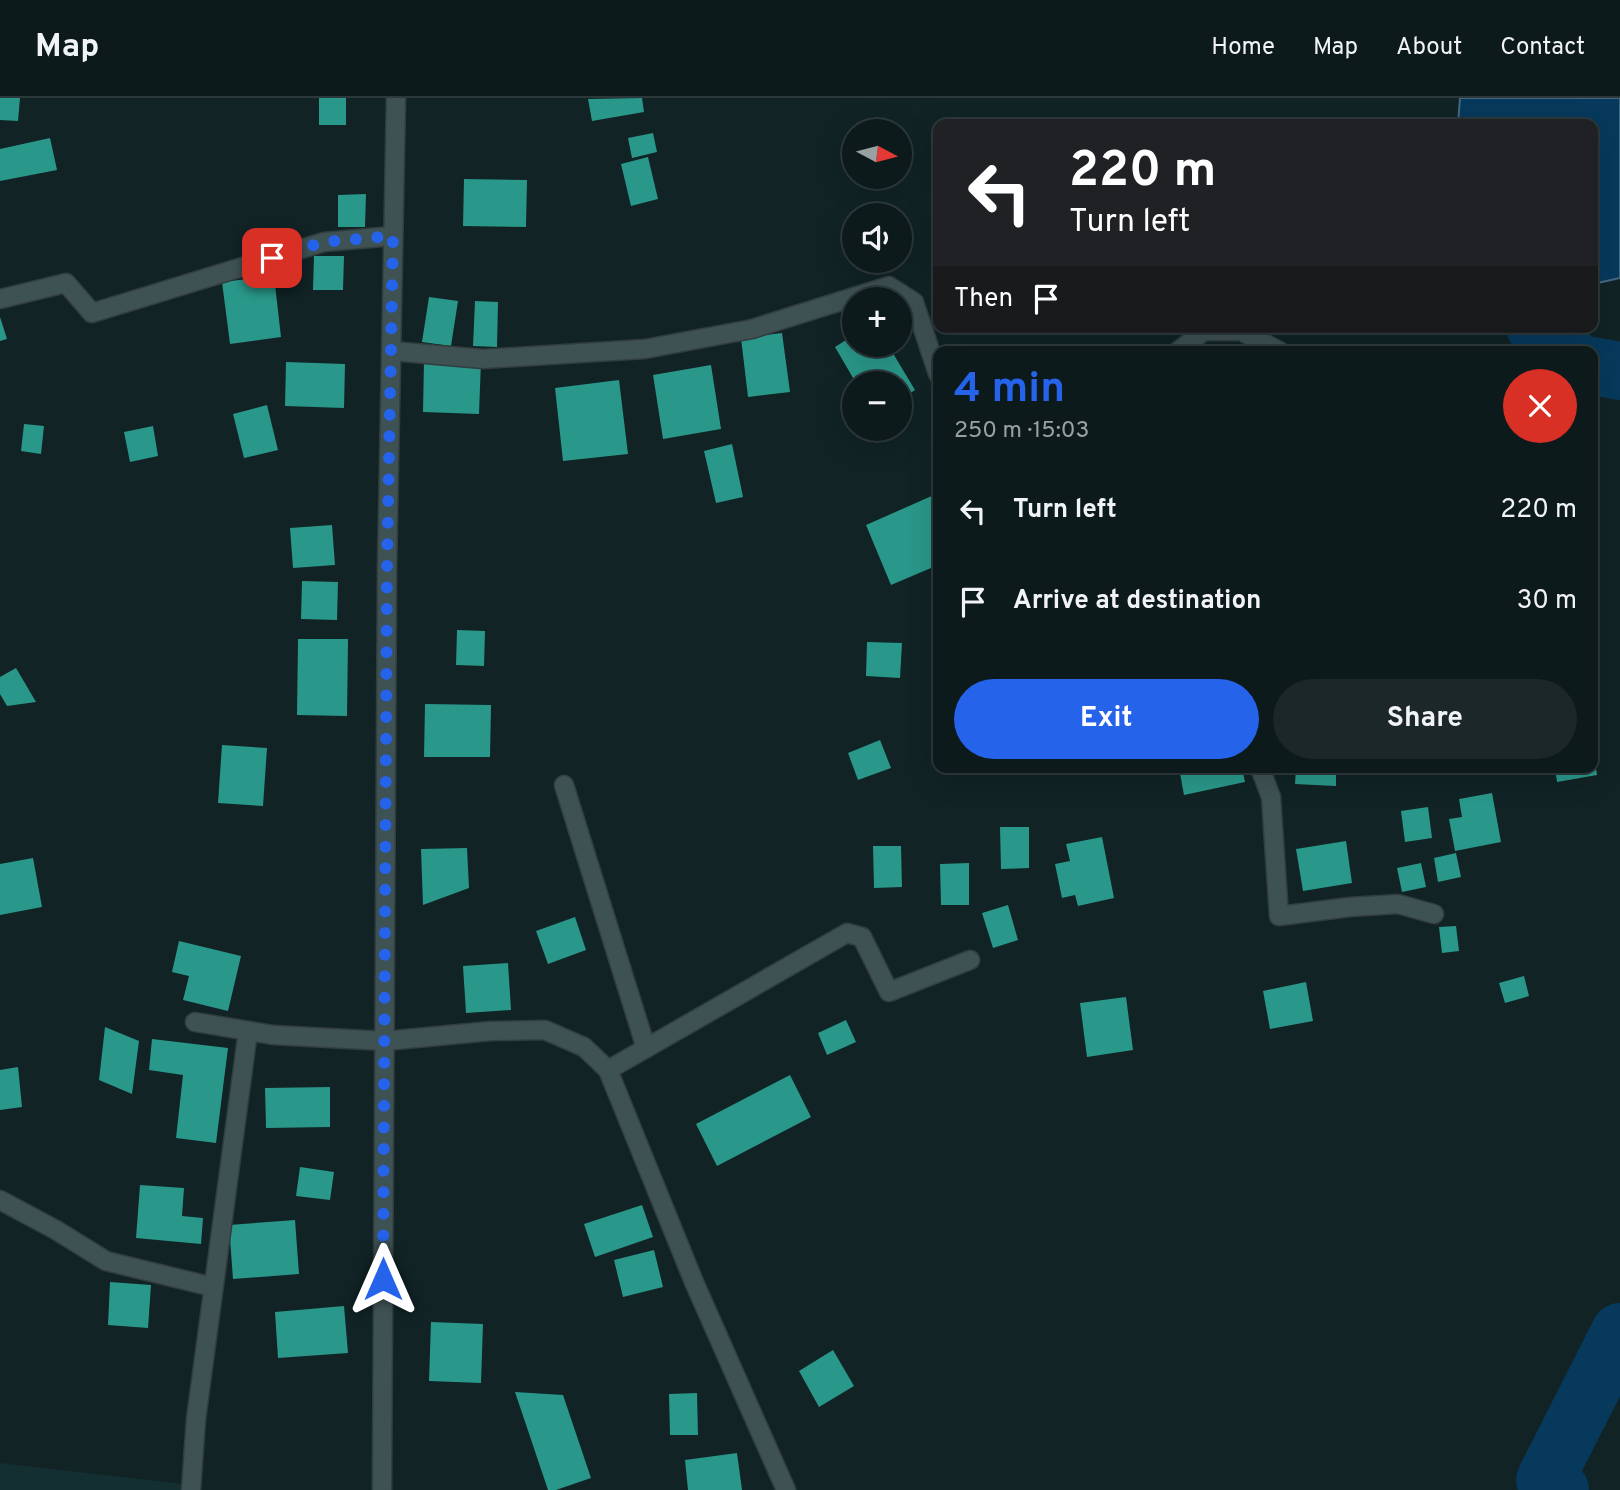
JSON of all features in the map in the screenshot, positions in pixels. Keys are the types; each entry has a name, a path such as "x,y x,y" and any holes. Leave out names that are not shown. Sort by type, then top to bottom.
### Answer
{"street":[{"path":"382,1490 387,568 396,98"},
{"path":"0,299 66,283 92,313 324,242 393,236"},
{"path":"392,351 483,359 645,349 752,329 889,286 914,302 933,359"},
{"path":"1185,346 1201,333"},
{"path":"1245,333 1270,346"},
{"path":"1262,773 1271,797 1279,916 1398,904 1434,914"},
{"path":"564,785 646,1048"},
{"path":"608,1070 847,933 862,937 890,992 970,960"},
{"path":"195,1021 273,1035 385,1041 491,1031 545,1030 584,1048 608,1070 694,1282 786,1490"},
{"path":"191,1490 196,1419 248,1031"},
{"path":"0,1200 106,1261 213,1287"}],"shaded area":[{"path":"0,1463 183,1484 182,1490 0,1490"}],"water":[{"path":"1460,98 1620,98 1620,278 1598,283 1598,119 1458,119"}],"building":[{"path":"0,98 20,98 18,121 0,120"},
{"path":"319,98 346,98 346,125 319,125"},
{"path":"642,98 644,112 592,121 588,99"},
{"path":"653,133 657,152 632,158 628,138"},
{"path":"50,138 57,170 0,181 0,149"},
{"path":"648,157 658,199 631,206 621,164"},
{"path":"464,179 527,180 526,227 463,226"},
{"path":"366,194 365,227 338,227 338,195"},
{"path":"314,256 344,256 343,290 313,290"},
{"path":"274,276 281,337 230,344 222,282"},
{"path":"429,297 458,301 451,346 422,342"},
{"path":"475,301 498,302 497,347 473,346"},
{"path":"0,317 7,339 0,341"},
{"path":"782,333 790,392 748,397 741,338"},
{"path":"842,343 842,357 895,357 904,371 849,371 835,347"},
{"path":"424,360 481,361 479,414 423,412"},
{"path":"286,362 345,364 344,408 285,406"},
{"path":"711,365 721,429 663,439 653,375"},
{"path":"619,380 628,454 563,461 555,388"},
{"path":"267,405 278,450 244,458 233,414"},
{"path":"24,424 44,426 41,454 21,451"},
{"path":"153,426 158,456 130,462 124,432"},
{"path":"732,444 743,497 716,503 704,451"},
{"path":"933,495 933,567 891,585 866,525"},
{"path":"332,525 335,565 293,568 290,528"},
{"path":"302,581 338,582 337,620 301,619"},
{"path":"457,630 485,631 484,666 456,665"},
{"path":"298,639 348,639 347,716 297,715"},
{"path":"867,642 902,643 900,678 866,676"},
{"path":"16,668 36,702 7,706 0,694 0,677"},
{"path":"425,704 491,705 490,757 424,757"},
{"path":"880,740 891,768 858,780 848,753"},
{"path":"222,745 267,748 263,806 218,803"},
{"path":"1180,773 1243,773 1245,782 1184,795"},
{"path":"1296,773 1336,773 1336,786 1295,784"},
{"path":"1556,773 1597,773 1597,775 1557,782"},
{"path":"1492,793 1501,842 1455,851 1449,819 1462,817 1459,799"},
{"path":"1428,807 1432,838 1405,842 1401,811"},
{"path":"1000,827 1029,827 1029,868 1001,869"},
{"path":"1102,837 1114,898 1078,906 1075,895 1062,898 1055,864 1070,861 1066,844"},
{"path":"1346,841 1352,883 1303,891 1296,849"},
{"path":"873,846 901,846 902,887 874,888"},
{"path":"467,848 469,888 423,905 421,849"},
{"path":"1456,853 1461,877 1438,882 1434,858"},
{"path":"33,858 42,907 0,915 0,864"},
{"path":"969,863 969,905 941,905 940,864"},
{"path":"1421,863 1426,887 1402,892 1397,868"},
{"path":"1008,905 1018,940 993,948 982,913"},
{"path":"575,917 586,950 548,964 536,931"},
{"path":"1456,926 1459,951 1442,953 1439,927"},
{"path":"179,941 241,956 228,1011 183,1000 189,976 172,972"},
{"path":"508,963 511,1010 466,1013 463,966"},
{"path":"1524,976 1529,996 1505,1003 1499,983"},
{"path":"1306,982 1313,1021 1270,1029 1263,991"},
{"path":"1126,997 1133,1050 1087,1057 1080,1003"},
{"path":"846,1020 856,1042 827,1055 818,1033"},
{"path":"105,1027 139,1041 132,1094 99,1080"},
{"path":"152,1039 228,1048 216,1143 176,1138 183,1075 149,1070"},
{"path":"18,1067 22,1107 0,1110 0,1070"},
{"path":"790,1075 811,1117 717,1166 696,1124"},
{"path":"330,1087 330,1127 266,1128 265,1088"},
{"path":"300,1167 334,1172 330,1200 296,1196"},
{"path":"140,1185 184,1188 182,1216 203,1218 201,1244 136,1238"},
{"path":"642,1205 653,1237 595,1257 584,1224"},
{"path":"295,1220 299,1274 233,1279 229,1225"},
{"path":"654,1250 663,1287 623,1297 614,1260"},
{"path":"110,1282 151,1285 148,1328 108,1325"},
{"path":"344,1306 348,1353 278,1358 275,1312"},
{"path":"431,1322 483,1324 481,1383 429,1381"},
{"path":"833,1350 854,1386 819,1407 799,1371"},
{"path":"515,1392 563,1395 591,1478 556,1490 548,1490"},
{"path":"697,1393 698,1435 670,1435 669,1394"},
{"path":"737,1453 742,1490 688,1490 685,1460"}],"waterway":[{"path":"1543,333 1559,346"},
{"path":"1598,367 1620,371"},
{"path":"1560,1490 1545,1480 1620,1332"}],"route":[{"path":"272,258 324,242 393,236 387,568 383,1279"}]}
